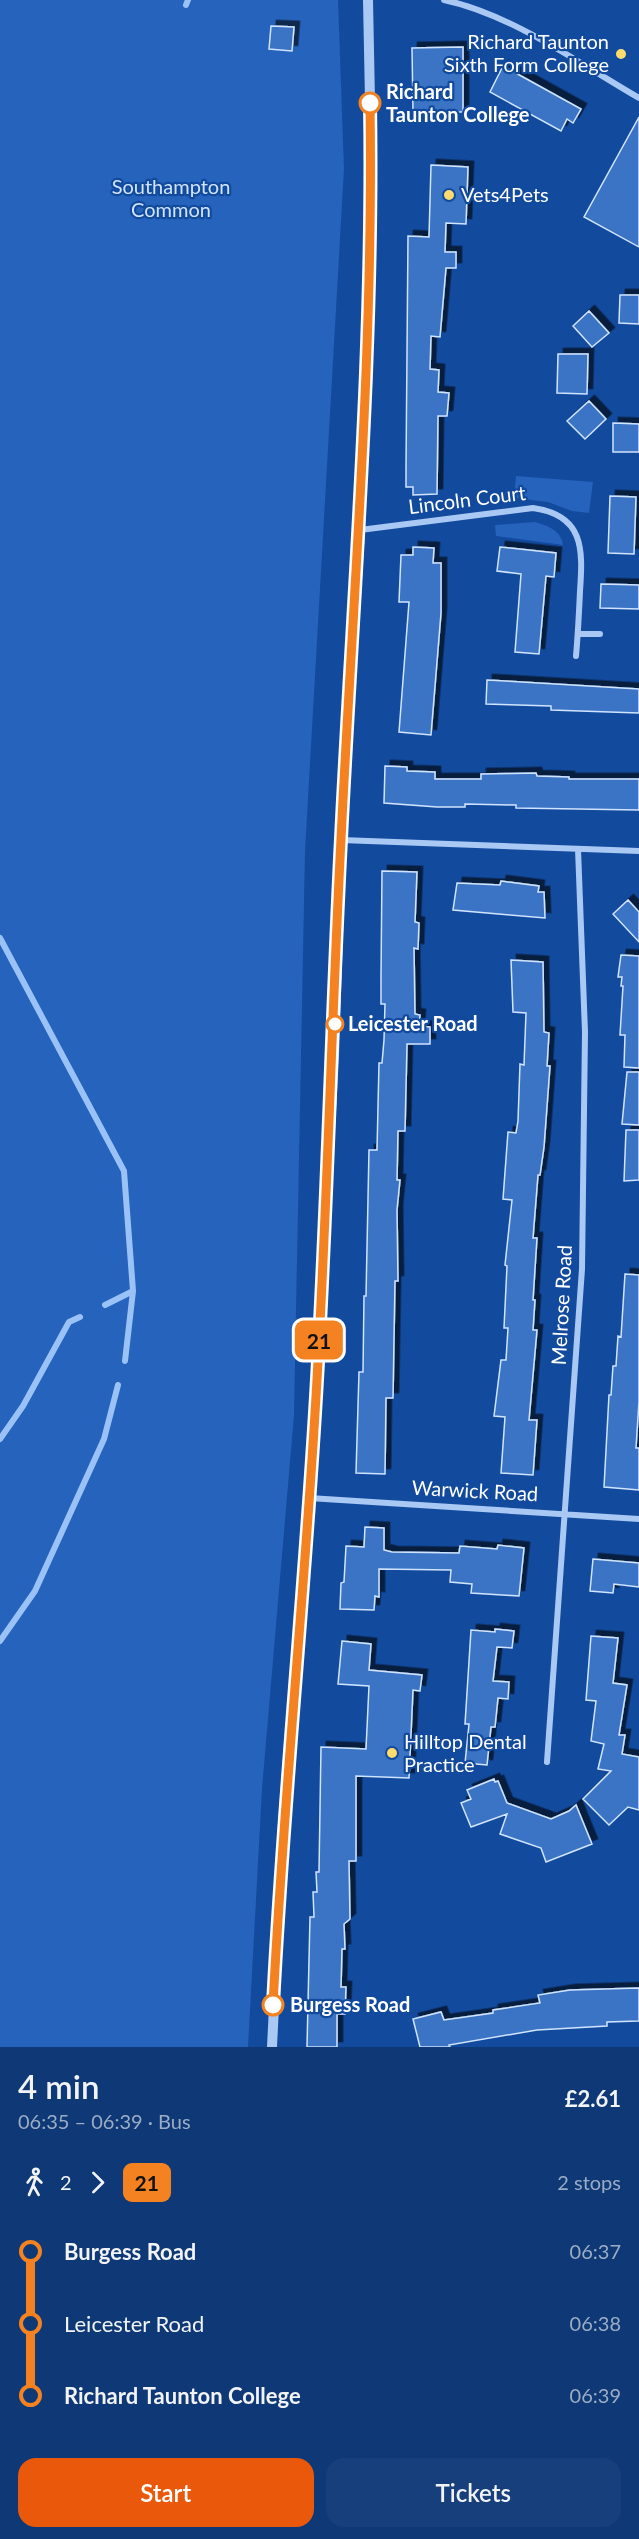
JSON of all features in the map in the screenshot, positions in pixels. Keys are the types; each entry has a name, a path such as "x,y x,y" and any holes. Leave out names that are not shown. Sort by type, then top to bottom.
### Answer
{"street":[{"path":"272,2047 283,1822 309,1498 334,1055 341,840 360,530 372,201 368,0"},
{"path":"444,0 480,11 509,25 639,98"},
{"name":"Lincoln Court","path":"360,530 533,508 552,513 570,524 582,547 576,656"},
{"path":"578,634 600,634"},
{"path":"341,840 639,851"},
{"name":"Melrose Road","path":"547,1762 582,1269 585,1032 578,849"},
{"name":"Warwick Road","path":"309,1498 639,1519"}],"green space":[{"name":"Southampton Common","path":"0,0 338,0 344,169 305,851 294,1415 262,1789 248,2047 0,2047"},
{"path":"516,476 593,482 589,513 572,511 548,502 514,498"},
{"path":"535,522 557,532 563,545 496,536 495,525"}],"building":[{"path":"271,26 294,27 292,51 269,49"},
{"path":"463,47 463,112 413,112 412,48"},
{"path":"503,66 581,109 573,123 567,119 561,131 490,92"},
{"path":"639,117 639,247 584,217"},
{"path":"431,165 468,167 466,224 446,223 445,252 456,252 456,268 446,268 440,337 431,336 430,369 439,370 438,392 449,393 447,416 438,416 437,494 413,495 413,487 406,487 408,236 429,237"},
{"path":"620,295 639,295 639,324 619,323"},
{"path":"589,311 609,333 592,347 573,326"},
{"path":"558,354 588,354 587,394 557,393"},
{"path":"589,401 606,419 585,439 567,421"},
{"path":"613,423 639,424 639,452 613,452"},
{"path":"610,496 636,497 634,554 608,553"},
{"path":"413,547 434,548 433,563 441,563 441,613 431,735 399,732 409,602 399,602 401,555 413,555"},
{"path":"500,547 556,553 554,577 546,576 539,654 515,652 521,574 497,571"},
{"path":"601,584 639,585 639,609 600,608"},
{"path":"487,680 639,689 639,713 551,710 551,706 486,704"},
{"path":"385,766 407,767 407,771 435,772 435,779 481,779 481,774 536,773 537,776 569,777 569,779 639,779 639,810 516,808 516,805 465,804 465,807 437,807 384,803"},
{"path":"382,871 417,872 415,922 419,923 418,949 414,948 415,1014 420,1015 419,1026 430,1027 430,1044 407,1044 405,1131 398,1131 397,1180 400,1180 397,1210 398,1281 395,1281 393,1398 386,1398 385,1474 356,1473 359,1372 363,1372 369,1150 377,1150 379,1063 382,1063 384,1040 385,1004 381,1004"},
{"path":"501,881 539,886 538,892 544,892 545,918 453,910 457,883 500,885"},
{"path":"628,900 639,912 639,942 613,914"},
{"path":"621,955 639,956 639,1068 624,1067 625,1035 620,1035 623,986 621,986 622,977 618,977"},
{"path":"511,960 543,962 544,1032 549,1033 547,1066 550,1066 544,1147 540,1175 538,1175 533,1238 537,1238 533,1330 537,1330 529,1420 537,1420 533,1475 501,1473 505,1417 494,1416 501,1360 506,1360 508,1328 504,1328 507,1266 505,1265 512,1200 503,1199 508,1132 516,1133 518,1121 520,1064 524,1065 526,1013 513,1012"},
{"path":"627,1072 639,1072 639,1125 622,1124"},
{"path":"626,1130 639,1130 639,1180 624,1181"},
{"path":"625,1274 639,1275 639,1401 636,1448 639,1448 639,1490 604,1487 609,1395 611,1395 613,1366 616,1366 618,1336 621,1337"},
{"path":"365,1527 384,1528 384,1550 392,1552 459,1553 460,1546 497,1549 498,1545 524,1548 519,1596 471,1593 472,1584 450,1582 451,1570 379,1569 379,1597 375,1596 374,1610 340,1609 346,1546 364,1547"},
{"path":"593,1559 639,1563 639,1587 614,1584 613,1593 590,1591"},
{"path":"495,1629 514,1631 512,1648 497,1647 493,1681 509,1682 508,1699 498,1698 495,1727 491,1727 487,1765 465,1763 469,1724 465,1724 471,1630 495,1632"},
{"path":"591,1636 618,1638 613,1683 627,1685 619,1735 625,1735 622,1754 639,1757 639,1810 628,1807 609,1825 583,1799 611,1771 598,1769 604,1744 591,1741 596,1701 586,1700"},
{"path":"342,1641 371,1644 369,1670 422,1675 420,1691 413,1690 409,1778 356,1776 356,1861 349,1861 350,1919 344,1924 345,1949 342,1949 341,1987 346,1987 345,2014 337,2014 337,2047 307,2047 310,1917 314,1917 313,1892 317,1892 316,1872 319,1872 321,1747 366,1749 369,1686 338,1684"},
{"path":"494,1779 495,1782 498,1781 507,1803 551,1819 569,1811 576,1805 592,1844 546,1862 541,1848 500,1834 507,1814 471,1827 461,1803 471,1799 467,1790"},
{"path":"639,1988 639,2021 607,2022 607,2026 537,2030 449,2045 450,2047 420,2047 413,2019 441,2012 444,2020 493,2013 493,2010 540,2003 538,1995 570,1990"}],"waterway":[{"path":"186,5 188,0"},
{"path":"0,938 124,1171 133,1291 105,1305"},
{"path":"125,1361 133,1291"},
{"path":"0,1439 23,1406 69,1322 80,1317"},
{"path":"0,1641 35,1591 104,1439 118,1385"}],"bus line":[{"name":"21","path":"273,2005 283,1822 315,1416 334,1055 341,840 361,507 372,201 370,103"}],"place":[{"name":"Richard Taunton Sixth Form College","path":"621,54"},
{"name":"Richard Taunton College","path":"370,103"},
{"name":"Vets4Pets","path":"449,195"},
{"name":"Leicester Road","path":"335,1024"},
{"name":"Hilltop Dental Practice","path":"392,1753"},
{"name":"Burgess Road","path":"273,2005"}]}
